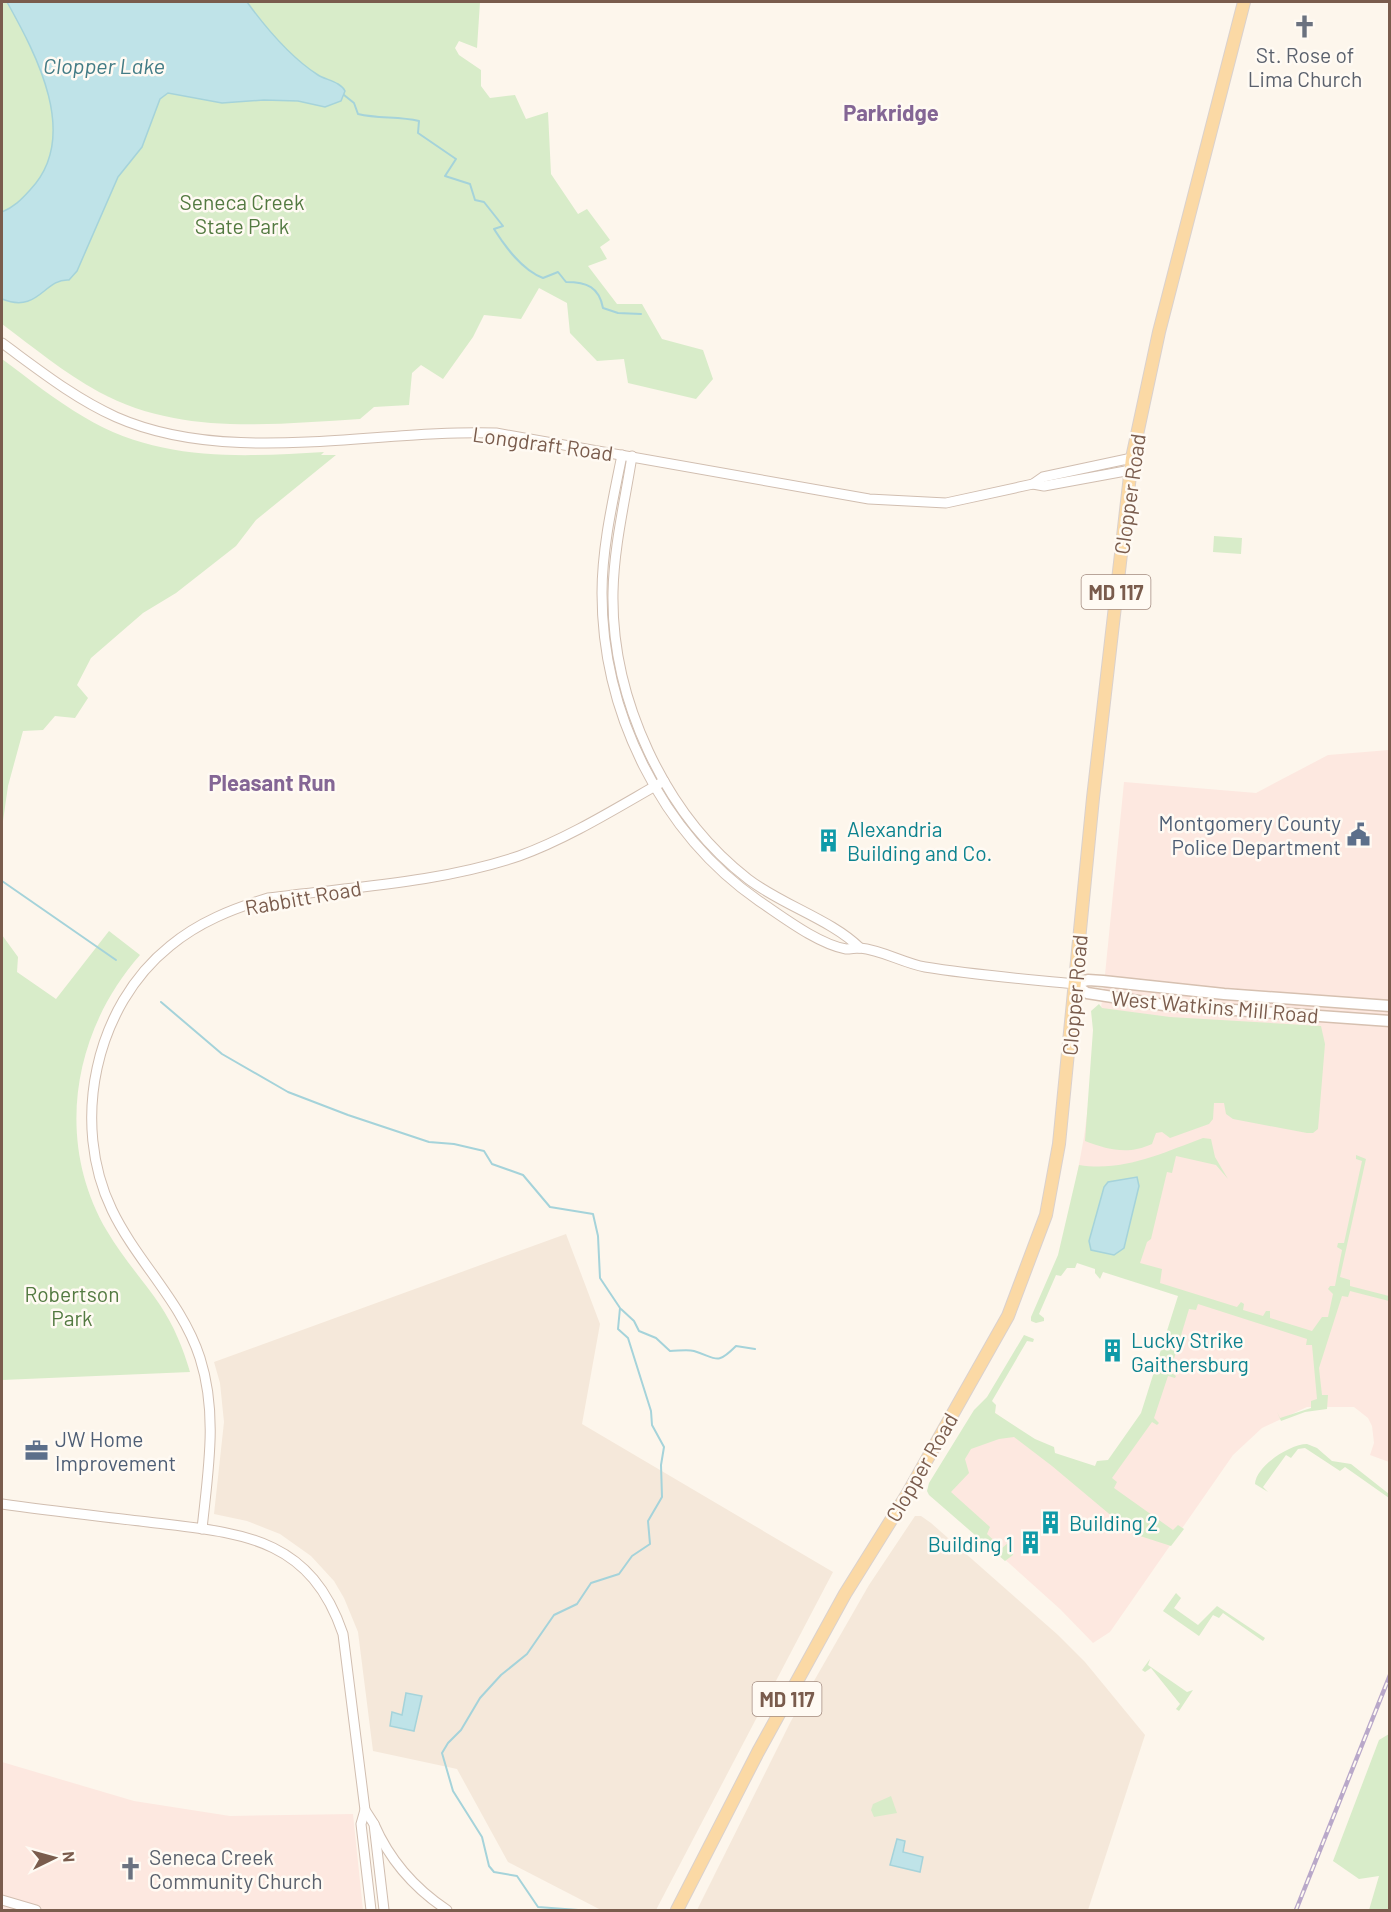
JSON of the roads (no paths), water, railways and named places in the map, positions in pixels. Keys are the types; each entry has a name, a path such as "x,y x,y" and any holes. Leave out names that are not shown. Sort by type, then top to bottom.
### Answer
{"main road":[{"name":"Clopper Road","path":"677,1911 753,1761 839,1605 908,1493 1004,1323 1020,1290 1046,1215 1056,1168 1131,464 1159,332 1244,2"},
{"name":"West Watkins Mill Road","path":"1074,984 1088,980 1103,981 1224,994 1389,1006"},
{"name":"West Watkins Mill Road","path":"1074,984 1088,993 1164,1005 1389,1021"}],"street":[{"name":"Longdraft Road","path":"2,343 88,404 118,418 164,434 212,441 270,443 452,432 496,433 869,499 927,503 946,502 1033,484 1044,486 1131,464"},
{"path":"627,455 615,555 615,631 621,670 634,714 664,781 705,837 749,880 850,938 860,948"},
{"path":"627,455 604,553 604,632 610,672 623,718 655,786 697,844 742,889 796,926 846,949 860,948 924,967 1074,984"},
{"name":"Rabbitt Road","path":"202,1529 212,1435 205,1373 193,1338 180,1315 129,1241 111,1210 95,1160 91,1120 94,1079 102,1047 112,1021 133,987 169,946 191,930 237,908 268,898 442,875 489,865 560,838 664,781"},
{"path":"2,1504 246,1535 284,1553 315,1581 336,1613 343,1634 364,1810 361,1824 371,1911"},
{"path":"364,1810 374,1824 388,1854 412,1884 447,1911"},
{"path":"374,1824 384,1911"},
{"path":"2,1900 36,1911"}],"water":[{"name":"Clopper Lake","path":"7,2 247,2 288,51 308,68 340,85 345,91 341,101 325,107 298,101 264,100 222,103 168,93 160,99 142,147 118,177 77,271 69,280 53,284 33,299 25,302 2,299 2,212 24,197 45,169 52,146 53,121 40,70"},
{"path":"1137,1177 1139,1186 1124,1248 1114,1255 1091,1250 1089,1241 1104,1187 1108,1182"},
{"path":"406,1693 422,1696 414,1731 390,1726 392,1712 402,1715"},
{"path":"897,1839 905,1841 903,1852 923,1857 920,1872 890,1865"}],"waterway":[{"path":"344,95 354,103 358,114 419,121 418,133 456,159 445,176 470,184 475,200 484,202 503,226 494,229 509,251 528,270 543,278 558,272 566,282 591,287 598,295 603,308 618,313 641,314"},
{"path":"2,881 116,960"},
{"path":"161,1002 222,1054 288,1092 429,1142 454,1144 484,1151 492,1164 523,1175 550,1207 593,1214 598,1236 600,1278 620,1308 618,1329 628,1338 651,1411 652,1425 664,1447 661,1465 662,1497 648,1521 650,1544 632,1556 619,1574 591,1583 577,1604 554,1615 527,1654 501,1675 480,1698 461,1730 442,1753 453,1791 482,1837 489,1866 494,1872 517,1876 538,1907 578,1910"},
{"path":"621,1309 634,1321 639,1331 656,1338 670,1351 691,1350 716,1359 724,1356 736,1346 755,1349"}],"railway":[{"path":"1296,1910 1390,1675"}],"place":[{"name":"St. Rose of Lima Church","path":"1305,26"},
{"name":"Montgomery County Police Department","path":"1359,834"},
{"name":"Alexandria Building and Co.","path":"829,840"},
{"name":"Lucky Strike Gaithersburg","path":"1113,1351"},
{"name":"JW Home Improvement","path":"37,1450"},
{"name":"Building 2","path":"1051,1522"},
{"name":"Building 1","path":"1031,1543"},
{"name":"Seneca Creek Community Church","path":"131,1868"}],"district":[{"name":"Parkridge","path":"891,112"},
{"name":"Pleasant Run","path":"272,782"}],"park label":[{"name":"Seneca Creek State Park","path":"242,213"},
{"name":"Robertson Park","path":"72,1305"}]}
